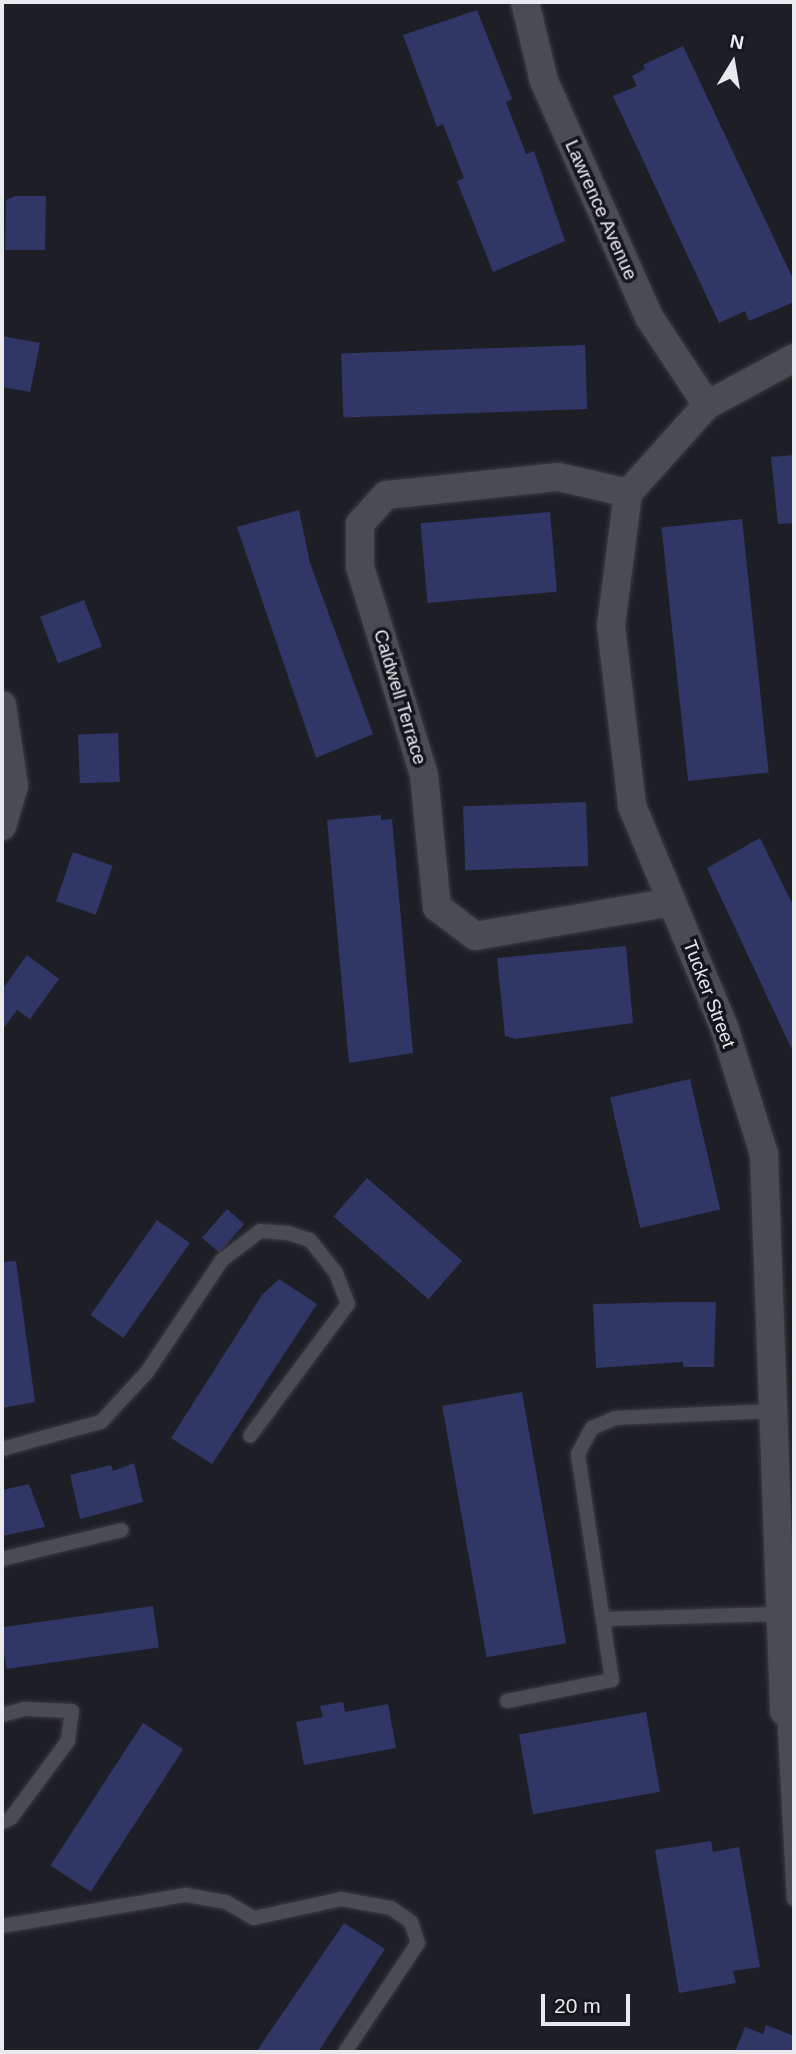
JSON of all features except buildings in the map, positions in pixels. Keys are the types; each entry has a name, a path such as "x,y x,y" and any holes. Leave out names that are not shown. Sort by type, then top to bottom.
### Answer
{"street":[{"name":"Lawrence Avenue","path":"525,2 544,80 643,305 707,405"},
{"path":"628,493 707,405 794,358"},
{"name":"Caldwell Terrace","path":"628,493 558,477 386,495 360,524 360,567 424,775 438,907 475,936 672,902"},
{"name":"Tucker Street","path":"628,493 611,626 632,806 724,1027 764,1154 780,1614 789,1711"},
{"path":"2,705 14,786 2,826"}],"lane":[{"path":"2,1449 101,1422 147,1372 222,1260 260,1231 288,1233 310,1240 335,1273 348,1304 250,1436"},
{"path":"507,1701 612,1680 578,1454 592,1428 615,1418 773,1411"},
{"path":"2,1559 122,1530"},
{"path":"603,1619 780,1614"},
{"path":"2,1715 25,1709 72,1711 68,1741 11,1818 2,1822"},
{"path":"789,1711 794,1899"},
{"path":"2,1926 186,1895 226,1902 254,1917 341,1899 391,1908 411,1922 418,1943 345,2052"}]}
